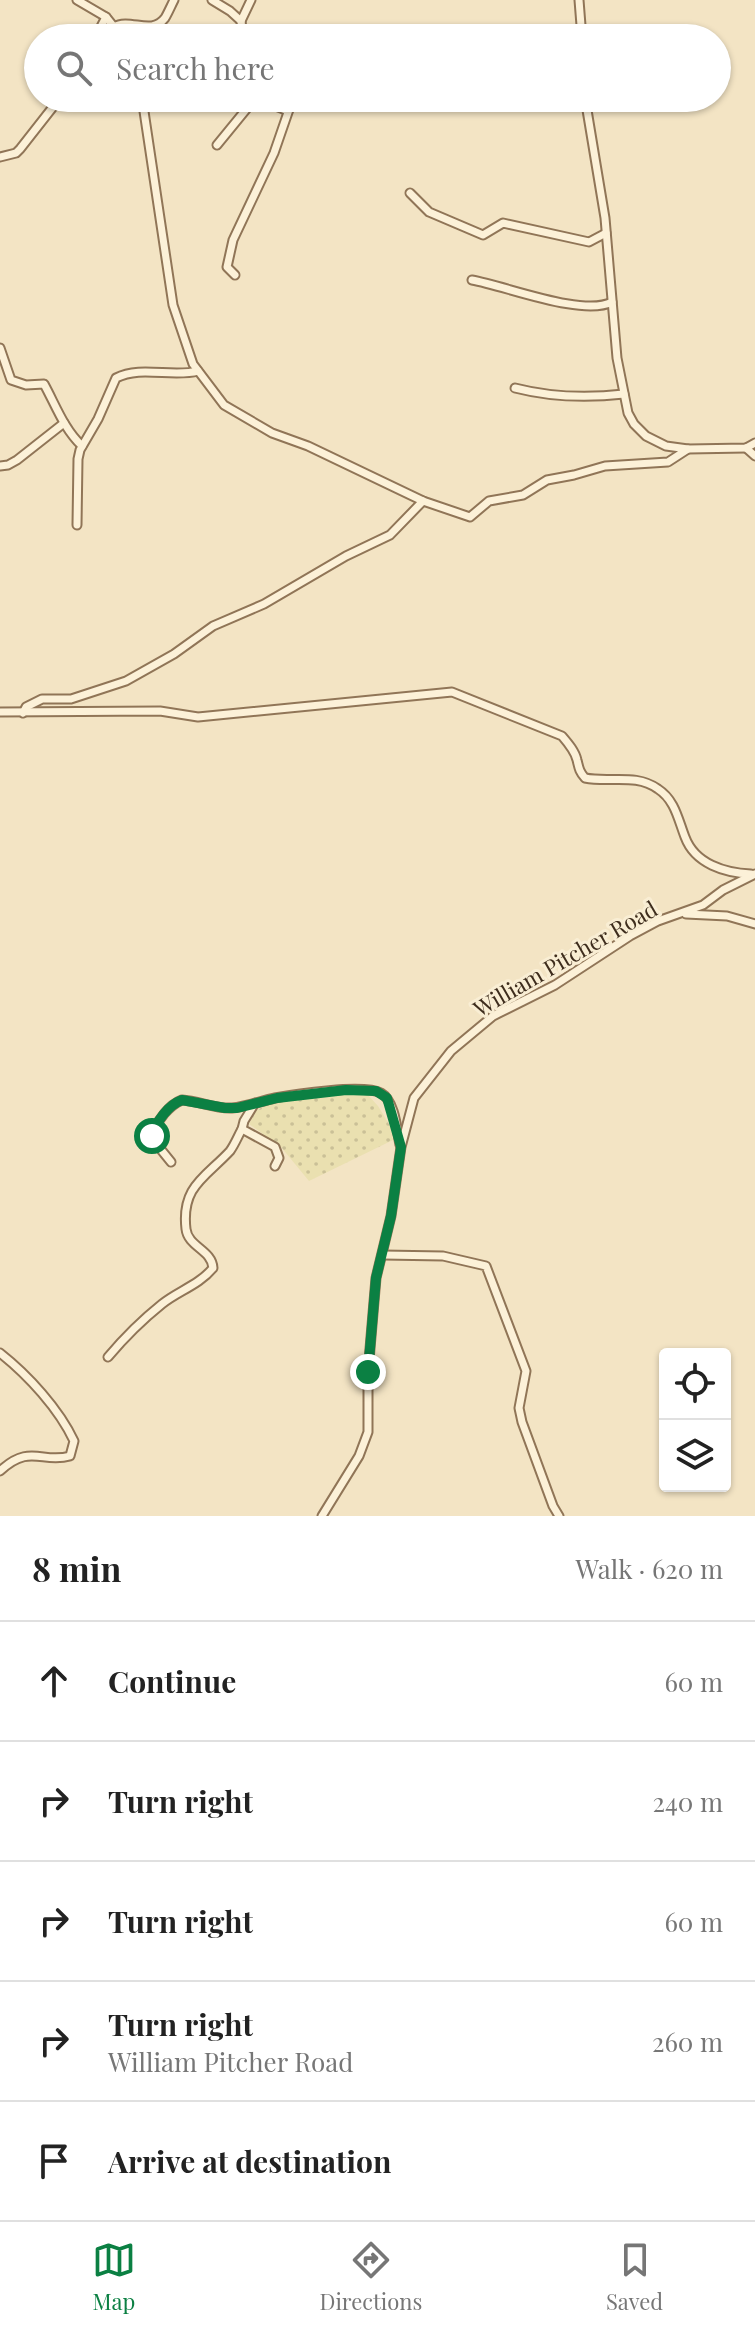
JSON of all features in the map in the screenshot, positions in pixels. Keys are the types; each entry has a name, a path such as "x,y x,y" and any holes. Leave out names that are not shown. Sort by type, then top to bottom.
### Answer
{"street":[{"path":"77,0 106,17 112,24"},
{"path":"158,24 174,0"},
{"path":"241,24 251,0"},
{"path":"579,0 581,24"},
{"path":"215,1 241,21"},
{"path":"102,24 106,17"},
{"path":"0,157 20,149 49,112"},
{"path":"144,112 173,305 193,364 224,405 272,433 308,446 423,501 470,517 489,501 523,495 547,480 613,465 668,462 688,449"},
{"path":"217,145 244,112"},
{"path":"235,275 227,267 233,240 274,153 288,112"},
{"path":"587,112 606,233 617,358 628,413 646,436 666,446 688,449 746,448 755,443"},
{"path":"410,193 429,212 483,235 503,223 589,242 606,233"},
{"path":"472,280 564,302 601,306 612,302"},
{"path":"0,348 11,380 26,385 44,384 64,423 82,446"},
{"path":"77,525 78,459 116,378 132,372 174,374 198,371"},
{"path":"515,388 595,398 624,394"},
{"path":"0,466 17,460 64,423"},
{"path":"666,446 668,462"},
{"path":"746,448 755,456"},
{"path":"23,713 26,707 42,699 71,699 126,681 174,654 213,626 264,604 346,556 390,535 423,501"},
{"path":"0,712 160,711 198,717 452,692 562,736 572,749 585,778 640,780 656,787 669,797 686,841 695,852 716,868 730,873 753,874"},
{"name":"William Pitcher Road","path":"322,1516 359,1456 368,1432 368,1372 376,1278 391,1216 401,1147 414,1098 451,1051 493,1016 555,985 630,936 658,921 703,905 753,874"},
{"path":"684,914 727,916 755,924"},
{"path":"171,1162 152,1136 155,1125 177,1102 188,1100 237,1108 277,1098 330,1091 376,1091 387,1098 401,1147"},
{"path":"108,1357 127,1334 164,1302 213,1268 211,1260 190,1241 186,1231 188,1197 195,1184 232,1149 255,1103"},
{"path":"242,1129 275,1147 279,1158 275,1166"},
{"path":"383,1255 443,1256 486,1266 526,1371 519,1408 522,1422 559,1516"},
{"path":"0,1353 39,1390 64,1421 74,1441 70,1456 33,1454 17,1459 0,1471"}],"shaded area":[{"path":"359,1093 368,1095 378,1106 392,1129 393,1140 309,1181 281,1147 249,1124 257,1110 267,1105"}],"route":[{"path":"152,1136 155,1125 182,1100 237,1108 277,1098 346,1090 376,1091 387,1098 401,1147 391,1216 376,1278 368,1372"}]}
